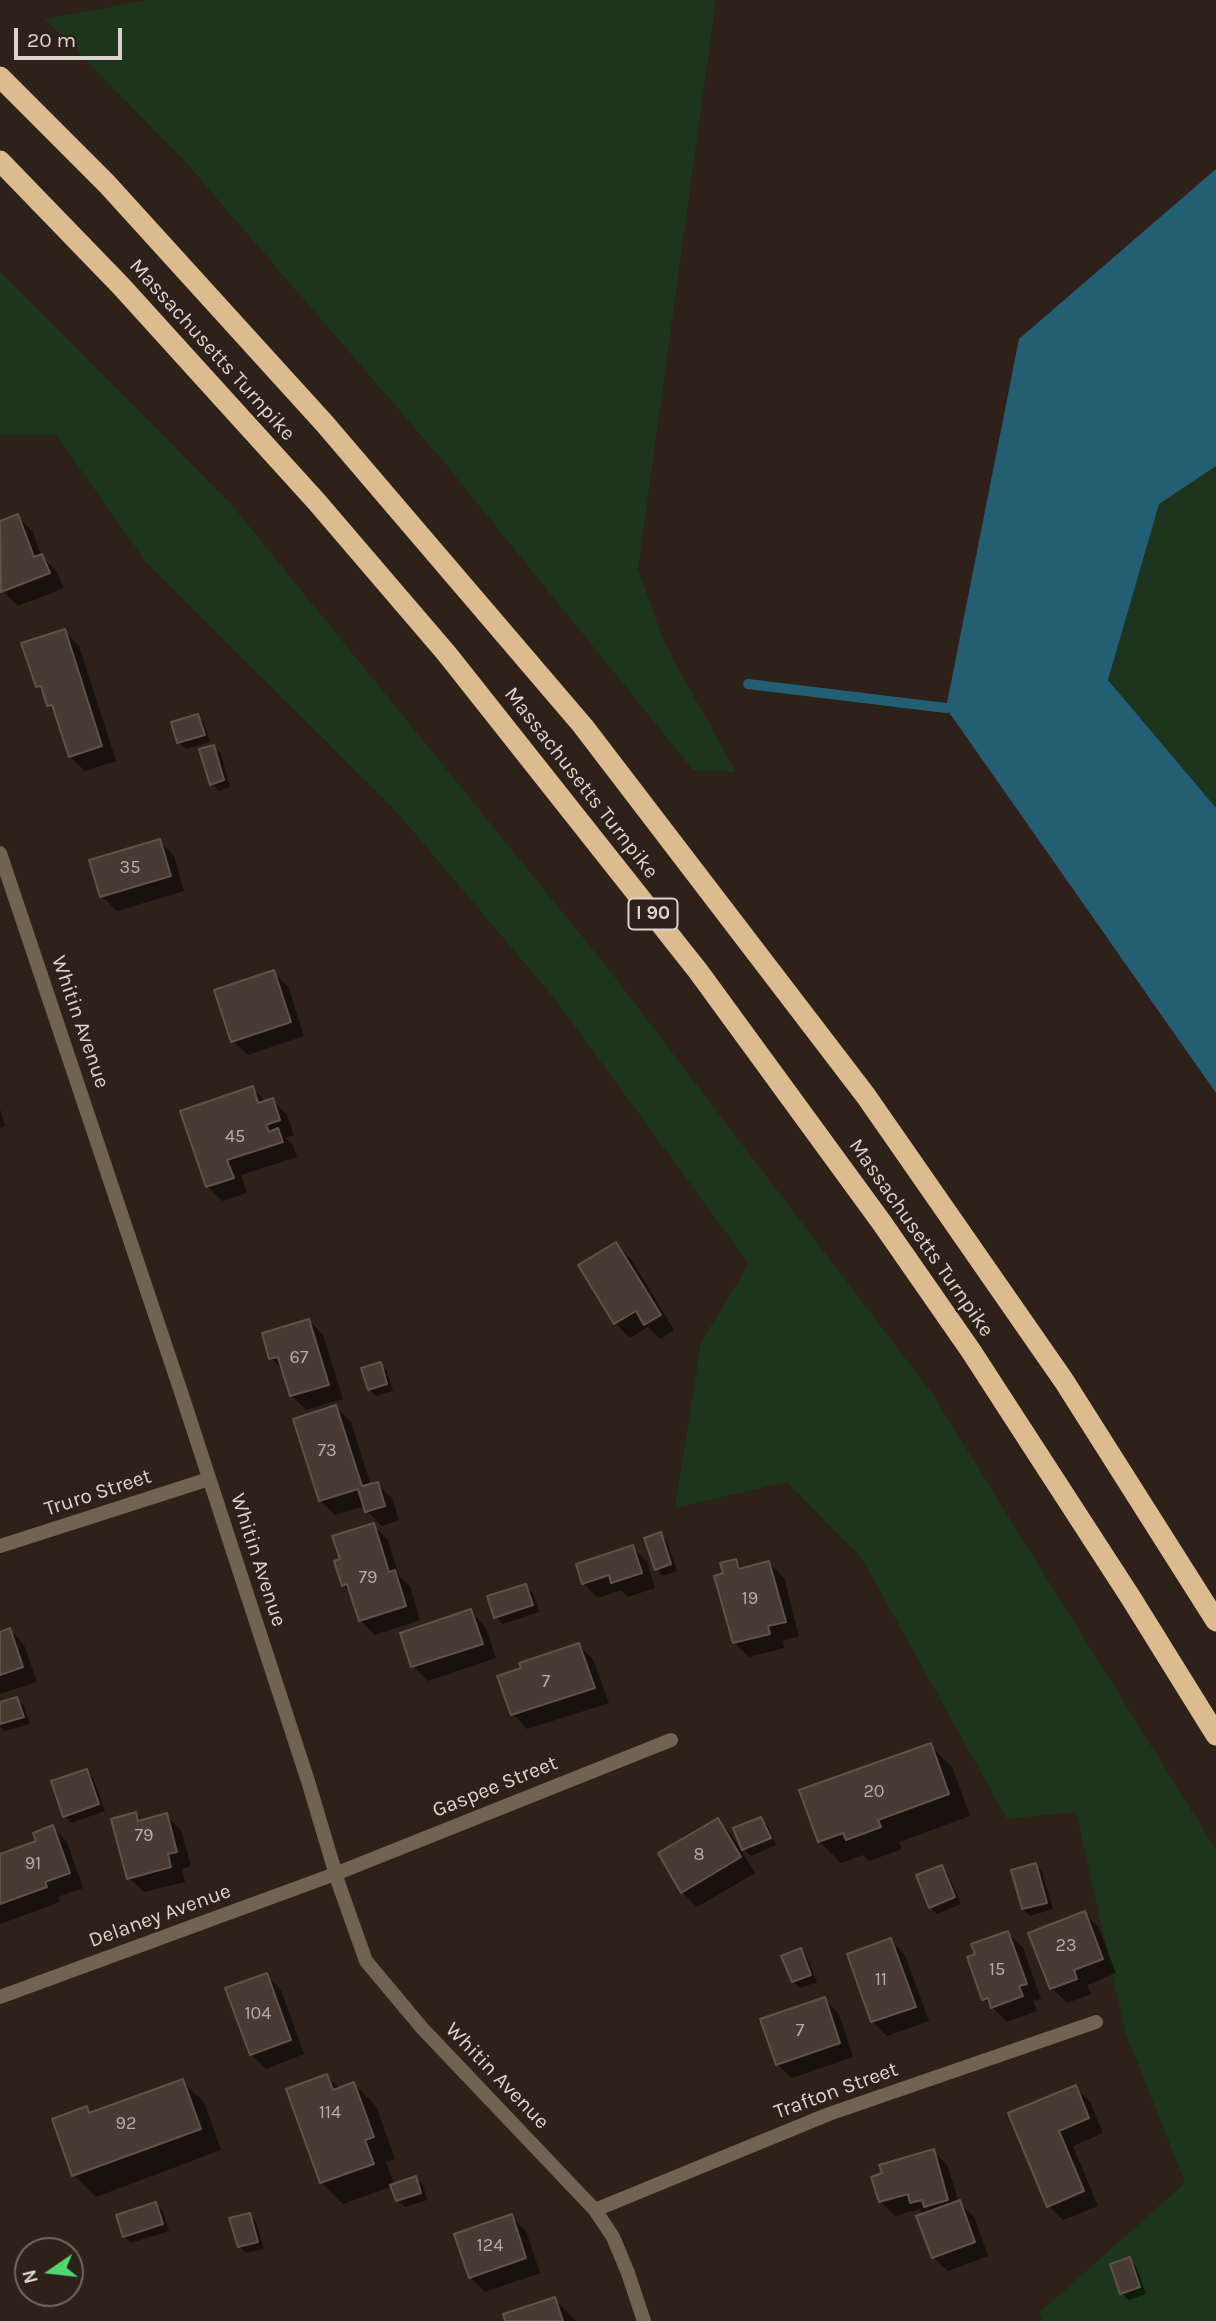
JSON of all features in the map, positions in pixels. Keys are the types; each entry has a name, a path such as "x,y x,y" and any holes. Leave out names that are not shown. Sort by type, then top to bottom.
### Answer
{"highway":[{"name":"Massachusetts Turnpike","path":"0,77 107,184 325,424 583,726 866,1096 1064,1381 1216,1621"},
{"name":"Massachusetts Turnpike","path":"0,161 121,286 316,501 447,654 690,961 791,1097 971,1351 1132,1598 1216,1735"}],"street":[{"name":"Whitin Avenue","path":"0,853 57,1018 308,1781 335,1874 366,1961 422,2028 595,2210 612,2237 645,2321"},
{"name":"Truro Street","path":"0,1546 209,1479"},
{"name":"Gaspee Street","path":"335,1874 671,1740"},
{"name":"Delaney Avenue","path":"0,1997 335,1874"},
{"name":"Trafton Street","path":"595,2210 829,2114 1096,2022"}],"green space":[{"path":"148,0 716,0 638,569 665,644 736,772 693,770 443,461 182,158 45,19"},
{"path":"0,271 232,505 607,967 931,1392 1216,1850 1216,2321 1042,2321 1039,2313 1185,2183 1125,2031 1076,1812 1007,1819 861,1557 787,1482 675,1508 701,1342 749,1264 554,998 395,810 146,562 56,435 0,435"},
{"path":"1216,466 1216,808 1108,680 1159,504"}],"water":[{"path":"1216,169 1216,466 1159,504 1108,680 1216,808 1216,1093 946,708 1019,339"}],"building":[{"path":"18,514 34,557 42,554 50,573 1,592 0,521"},
{"path":"65,629 102,746 69,757 52,705 47,706 41,686 36,687 21,643"},
{"path":"198,714 205,735 177,743 171,722"},
{"path":"214,745 224,780 210,785 199,749"},
{"path":"160,839 171,876 100,897 89,860"},
{"path":"274,970 291,1022 231,1042 214,990"},
{"path":"253,1086 258,1103 273,1098 280,1120 266,1125 269,1132 278,1128 283,1142 227,1160 234,1178 206,1187 180,1111"},
{"path":"616,1242 661,1315 644,1325 636,1311 614,1324 578,1265"},
{"path":"309,1319 329,1385 290,1396 278,1357 269,1359 262,1333"},
{"path":"381,1362 387,1384 368,1390 361,1368"},
{"path":"336,1405 362,1486 378,1482 385,1506 365,1512 358,1489 319,1501 293,1419"},
{"path":"374,1523 389,1572 395,1570 406,1606 359,1621 347,1584 342,1586 334,1561 340,1559 332,1536"},
{"path":"661,1532 671,1564 655,1570 644,1538"},
{"path":"633,1545 642,1573 611,1583 609,1575 582,1584 576,1564"},
{"path":"736,1559 739,1569 769,1561 786,1622 768,1626 770,1634 733,1643 714,1576 723,1573 720,1563"},
{"path":"526,1584 533,1605 494,1618 487,1596"},
{"path":"471,1609 483,1644 411,1667 400,1633"},
{"path":"10,1628 23,1667 0,1675 0,1632"},
{"path":"579,1643 595,1688 511,1715 497,1676 521,1668 519,1663"},
{"path":"17,1697 24,1717 0,1724 0,1702"},
{"path":"931,1743 949,1794 878,1820 881,1827 846,1840 843,1833 818,1842 799,1790"},
{"path":"87,1769 99,1804 63,1817 51,1781"},
{"path":"136,1812 138,1821 167,1813 177,1852 168,1854 171,1867 127,1879 111,1819"},
{"path":"761,1817 771,1838 742,1850 733,1828"},
{"path":"718,1818 741,1857 681,1893 658,1853"},
{"path":"53,1825 70,1873 45,1882 47,1887 0,1904 0,1854 36,1841 33,1833"},
{"path":"1036,1863 1047,1903 1022,1909 1011,1870"},
{"path":"942,1865 955,1897 929,1908 916,1875"},
{"path":"1085,1911 1103,1959 1074,1970 1077,1979 1050,1989 1028,1933"},
{"path":"1008,1931 1027,1984 1019,1986 1023,1996 991,2008 988,1998 982,2000 967,1957 975,1954 971,1944"},
{"path":"891,1938 916,2007 871,2022 847,1954"},
{"path":"801,1948 811,1975 792,1982 781,1956"},
{"path":"267,1973 291,2040 250,2055 225,1988"},
{"path":"825,1997 840,2043 776,2065 760,2019"},
{"path":"327,2074 333,2090 354,2082 374,2137 365,2140 374,2164 320,2183 286,2089"},
{"path":"183,2079 201,2129 72,2176 52,2119 87,2106 89,2113"},
{"path":"1076,2085 1089,2118 1059,2131 1084,2191 1047,2207 1008,2113"},
{"path":"934,2149 948,2200 924,2207 922,2200 910,2203 908,2194 879,2202 871,2177 882,2173 879,2165"},
{"path":"416,2176 421,2193 396,2201 390,2185"},
{"path":"960,2200 975,2242 932,2258 916,2216"},
{"path":"156,2202 163,2224 123,2237 116,2215"},
{"path":"250,2213 258,2242 238,2247 229,2218"},
{"path":"512,2214 526,2258 469,2278 454,2234"},
{"path":"1130,2257 1140,2287 1120,2294 1110,2264"},
{"path":"555,2297 563,2321 505,2321 503,2314"}],"waterway":[{"path":"748,684 946,708"}]}
